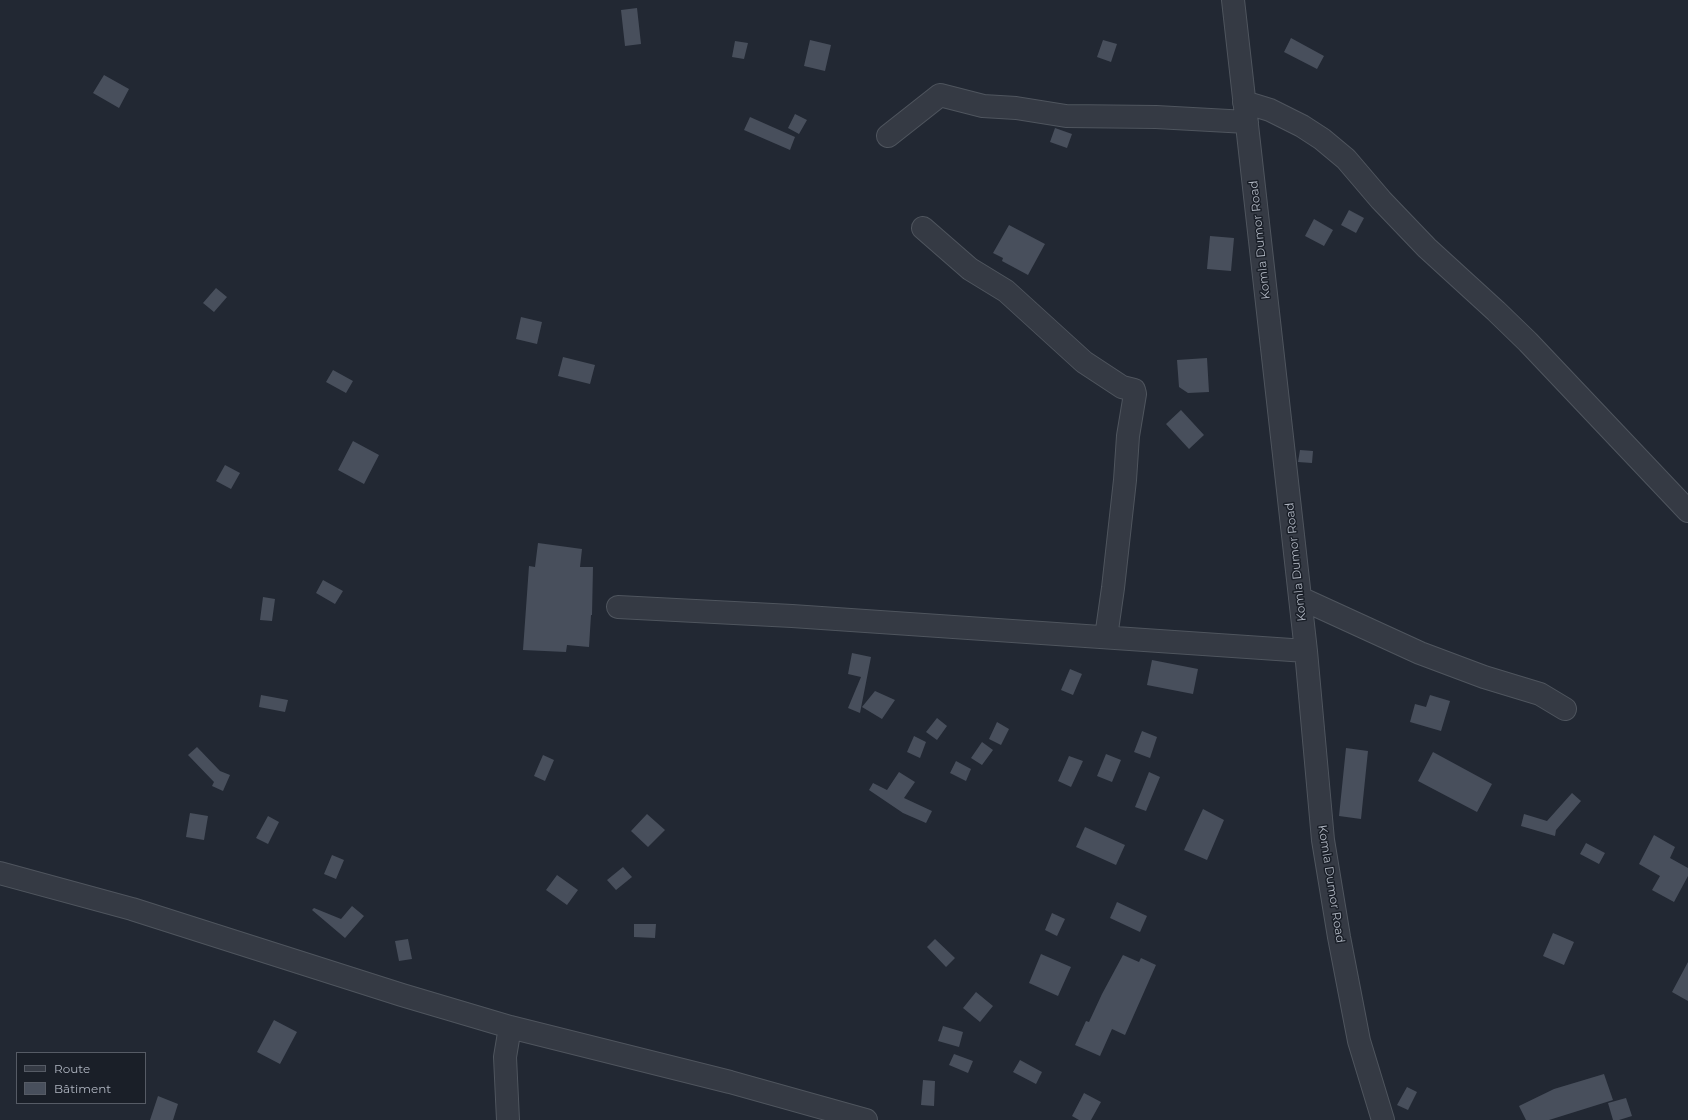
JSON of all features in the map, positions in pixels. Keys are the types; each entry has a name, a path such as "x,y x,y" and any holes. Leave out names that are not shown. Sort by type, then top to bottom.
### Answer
{"street":[{"name":"Komla Dumor Road","path":"1233,0 1306,651 1323,840 1339,937 1359,1041 1379,1118"},
{"path":"888,136 940,95 983,106 1016,108 1066,116 1156,117 1270,110 1302,126 1322,139 1346,159 1381,200 1427,248 1528,342 1688,510"},
{"path":"923,228 970,269 1006,291 1084,362 1122,388 1134,390 1135,394 1128,436 1125,480 1106,637"},
{"path":"1300,598 1420,653 1484,677 1540,694 1565,709"},
{"path":"618,608 792,616 1306,651"},
{"path":"0,873 132,909 402,995 510,1027 730,1082 866,1120"},
{"path":"508,1120 505,1057 510,1027"}],"building":[{"path":"637,8 641,44 625,46 621,10"},
{"path":"1291,38 1324,56 1317,69 1284,52"},
{"path":"810,40 831,45 825,71 804,66"},
{"path":"1103,40 1117,44 1111,62 1097,57"},
{"path":"735,41 748,43 744,59 732,57"},
{"path":"104,75 129,89 119,108 93,93"},
{"path":"795,114 807,120 799,134 788,128"},
{"path":"750,117 795,137 790,150 744,130"},
{"path":"1055,128 1072,134 1067,148 1050,142"},
{"path":"1349,210 1364,218 1356,233 1341,225"},
{"path":"1314,219 1333,230 1324,246 1305,236"},
{"path":"1009,225 1045,244 1028,275 1002,261 1003,258 993,253"},
{"path":"1210,236 1234,238 1231,271 1207,269"},
{"path":"216,288 227,297 214,312 203,303"},
{"path":"521,317 542,322 537,344 516,339"},
{"path":"563,357 595,365 590,384 558,376"},
{"path":"1207,358 1209,392 1188,393 1179,387 1177,360"},
{"path":"333,370 353,381 346,393 326,382"},
{"path":"1181,410 1204,435 1189,449 1166,424"},
{"path":"353,441 379,455 364,484 338,470"},
{"path":"1300,450 1313,451 1312,463 1298,462"},
{"path":"225,465 240,473 231,489 216,481"},
{"path":"538,543 582,549 580,567 593,567 592,615 589,647 567,645 566,652 523,650 529,566 535,567"},
{"path":"323,580 343,591 335,604 316,593"},
{"path":"263,597 275,599 272,621 260,620"},
{"path":"852,653 871,657 860,713 848,708 861,677 848,674"},
{"path":"1152,660 1198,669 1193,694 1147,685"},
{"path":"1070,669 1082,674 1073,695 1061,690"},
{"path":"875,691 895,700 882,719 862,707"},
{"path":"261,695 288,700 285,712 259,707"},
{"path":"1430,695 1450,701 1441,731 1410,722 1415,704 1426,707"},
{"path":"937,718 947,726 937,740 926,732"},
{"path":"997,722 1009,729 1001,745 989,739"},
{"path":"1142,731 1157,737 1150,758 1134,752"},
{"path":"914,736 926,742 920,758 907,752"},
{"path":"982,742 993,750 982,765 971,758"},
{"path":"197,747 220,771 230,775 223,791 212,786 214,782 188,755"},
{"path":"1346,748 1368,751 1361,819 1339,816"},
{"path":"1433,752 1492,784 1477,812 1418,781"},
{"path":"1106,754 1121,760 1112,782 1097,776"},
{"path":"543,755 554,760 545,781 534,776"},
{"path":"1069,756 1083,761 1071,787 1058,781"},
{"path":"956,761 971,769 966,781 950,773"},
{"path":"899,772 915,782 904,798 932,811 926,823 903,813 869,790 873,783 887,790"},
{"path":"1149,772 1160,777 1146,811 1135,807"},
{"path":"1572,793 1581,801 1556,830 1555,836 1521,826 1524,814 1547,821"},
{"path":"1203,809 1224,820 1207,860 1184,850"},
{"path":"190,813 208,816 204,840 186,837"},
{"path":"647,814 665,830 648,847 631,831"},
{"path":"268,816 279,822 268,844 256,838"},
{"path":"1085,827 1125,845 1116,865 1076,847"},
{"path":"1654,835 1675,847 1670,858 1688,868 1688,876 1674,902 1652,890 1660,876 1639,864"},
{"path":"1586,843 1605,853 1599,864 1580,854"},
{"path":"332,855 344,860 336,879 324,874"},
{"path":"623,867 632,877 616,890 607,880"},
{"path":"557,875 578,890 567,905 546,890"},
{"path":"1117,902 1147,916 1140,932 1110,918"},
{"path":"352,906 364,916 345,938 312,910 314,908 341,919"},
{"path":"1052,913 1065,919 1057,936 1045,930"},
{"path":"634,924 656,924 655,938 634,937"},
{"path":"1553,933 1574,942 1564,965 1543,956"},
{"path":"408,939 412,959 399,961 395,941"},
{"path":"935,939 955,958 946,967 927,947"},
{"path":"1041,954 1071,967 1058,996 1029,983"},
{"path":"1123,955 1139,962 1141,958 1156,965 1125,1035 1112,1029 1100,1056 1075,1045 1086,1021 1089,1022"},
{"path":"1688,962 1688,1001 1672,992"},
{"path":"976,992 993,1006 980,1022 963,1008"},
{"path":"274,1020 297,1032 280,1064 257,1052"},
{"path":"943,1026 963,1032 959,1047 938,1041"},
{"path":"954,1054 973,1061 968,1073 949,1065"},
{"path":"1020,1060 1042,1072 1036,1084 1013,1072"},
{"path":"1604,1074 1613,1100 1549,1120 1526,1120 1519,1106 1554,1089"},
{"path":"923,1080 935,1081 934,1106 921,1105"},
{"path":"1407,1087 1417,1092 1408,1110 1397,1105"},
{"path":"1084,1093 1101,1102 1091,1120 1079,1120 1072,1116"},
{"path":"158,1096 178,1104 173,1120 150,1120"},
{"path":"1626,1098 1632,1116 1619,1120 1613,1120 1608,1103"}]}
